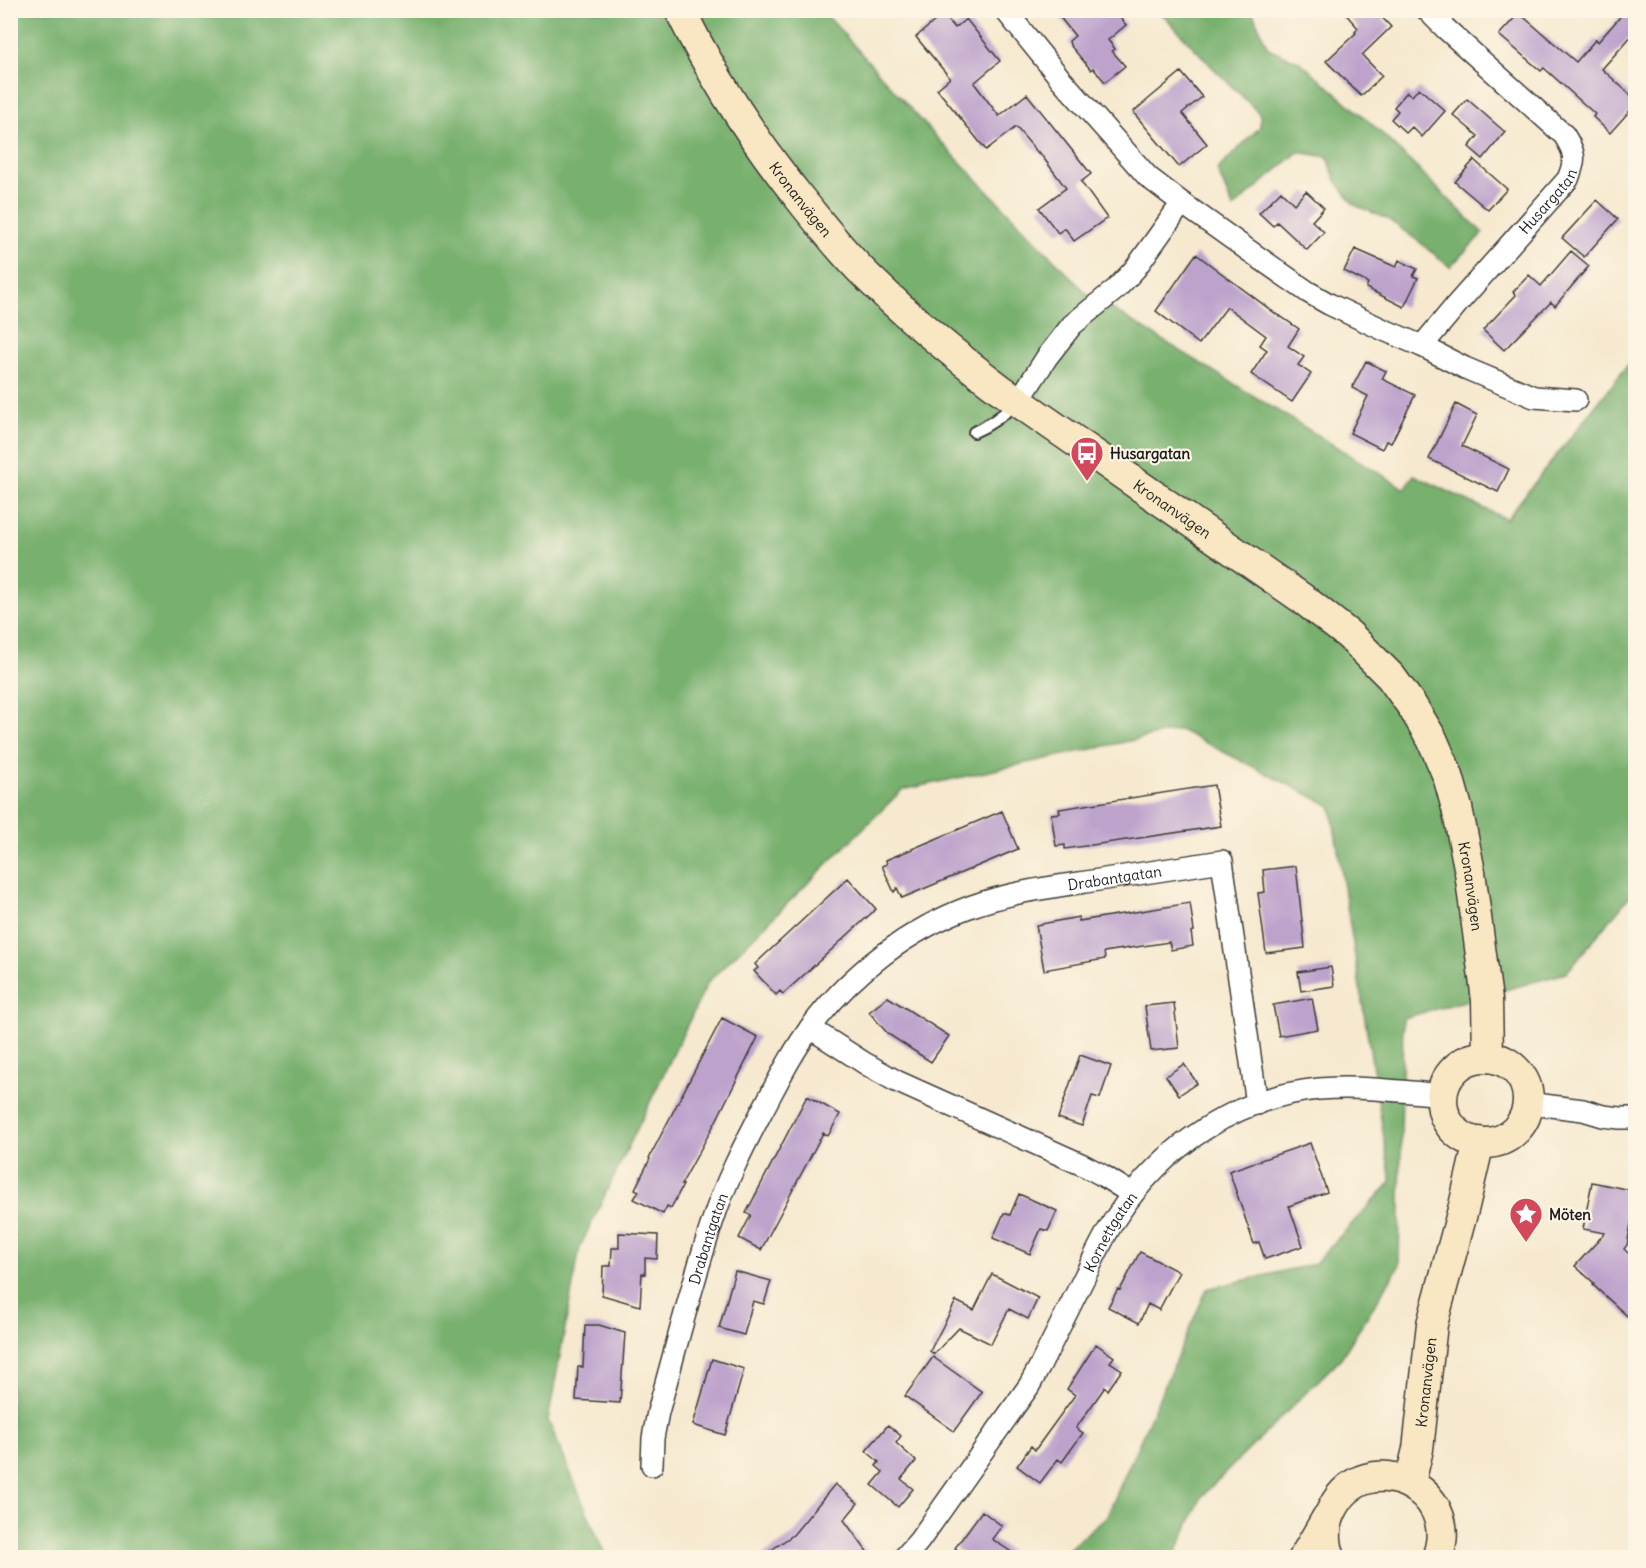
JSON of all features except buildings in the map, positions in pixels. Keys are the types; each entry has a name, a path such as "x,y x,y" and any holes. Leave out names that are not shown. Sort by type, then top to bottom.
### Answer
{"street":[{"name":"Kronanvägen","path":"680,10 716,80 746,126 783,178 831,238 874,283 952,353 1018,402 1303,598 1350,635 1391,677 1432,739 1448,776 1457,808 1470,872 1487,1000 1488,1057"},
{"path":"1005,10 1060,78 1148,177 1308,292 1465,368 1534,397 1576,400"},
{"name":"Husargatan","path":"1422,346 1568,179 1574,163 1573,150 1564,135 1426,10"},
{"path":"1018,402 1047,357 1072,326 1116,289 1135,269 1182,203"},
{"name":"Drabantgatan","path":"652,1465 652,1438 658,1412 719,1203 737,1160 787,1063 810,1028 848,985 876,960 907,938 970,907 1004,896 1222,861 1257,1104"},
{"path":"810,1028 896,1081 1102,1175 1132,1194"},
{"path":"1488,1057 1499,1059 1521,1077 1525,1086 1527,1103 1525,1114 1515,1130 1499,1140 1479,1142 1462,1136 1449,1123 1444,1113 1442,1095 1455,1069 1471,1059 1488,1057"},
{"name":"Kornettgatan","path":"904,1557 919,1541 1029,1386 1115,1218 1132,1194 1158,1165 1191,1138 1222,1119 1257,1104 1290,1094 1317,1089 1365,1088 1442,1095"},
{"path":"1527,1103 1583,1110 1603,1116 1635,1118"},
{"name":"Kronanvägen","path":"1410,1483 1418,1449 1432,1324 1479,1142"},
{"path":"1304,1557 1343,1493 1360,1482 1380,1476 1400,1479 1418,1488 1432,1503 1448,1538 1464,1557"},
{"path":"1330,1557 1325,1539 1332,1510"},
{"path":"1437,1557 1442,1542 1440,1520"}],"lane":[{"path":"974,432 1000,418 1018,402"}],"green space":[{"path":"11,11 823,11 937,138 1086,293 1405,489 1414,475 1506,519 1635,356 1635,890 1566,973 1403,1018 1399,1266 1341,1358 1202,1496 1174,1557 1059,1557 1107,1516 1207,1289 1314,1264 1391,1182 1331,806 1180,730 902,790 708,982 580,1247 548,1420 606,1557 11,1558"},
{"path":"1156,11 1252,11 1268,48 1300,62 1373,125 1483,233 1450,267 1386,218 1354,205 1335,179 1328,157 1298,152 1233,208 1217,170 1260,127 1260,114 1165,17"}],"place":[{"name":"Husargatan","path":"1087,482"},
{"name":"Möten","path":"1526,1243"}]}
